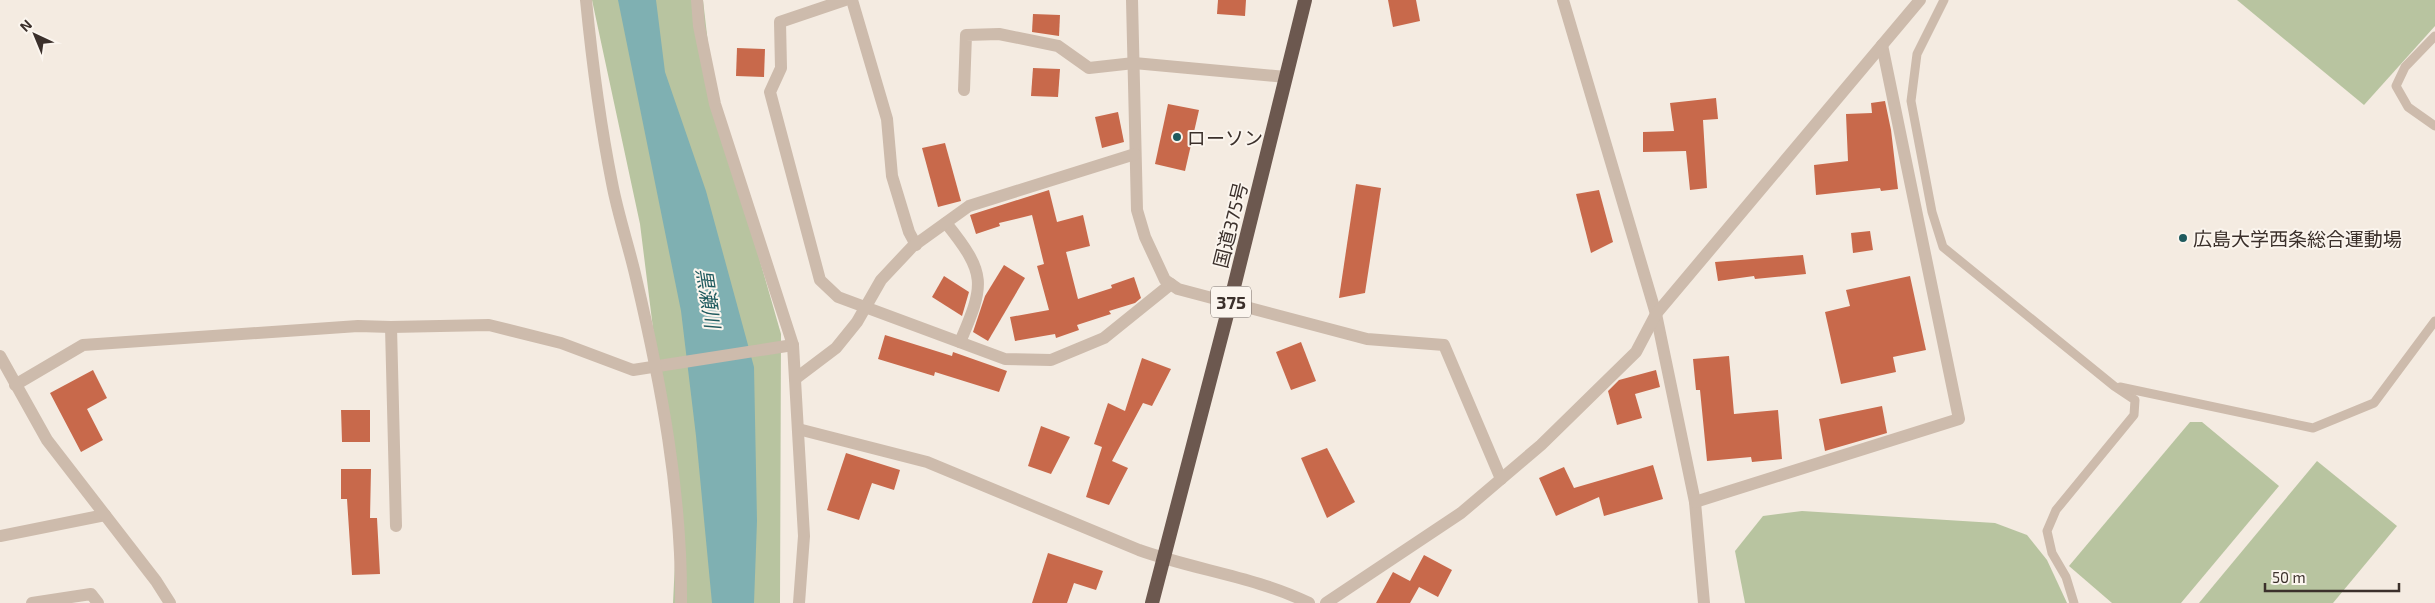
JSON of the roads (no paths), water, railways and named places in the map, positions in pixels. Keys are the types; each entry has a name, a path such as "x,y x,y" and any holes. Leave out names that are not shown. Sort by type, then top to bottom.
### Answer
{"highway":[{"name":"国道375号","path":"1152,603 1230,303 1305,0"}],"street":[{"path":"586,0 593,64 612,184 658,366 674,480 681,603"},
{"path":"697,0 715,104 793,345 804,536 799,603"},
{"path":"845,0 780,22 781,68 770,92 820,280 838,297 1005,358 1051,360 1104,338 1171,284"},
{"path":"852,0 887,119 892,176 909,232 916,245"},
{"path":"1132,0 1137,210 1145,237 1165,280 1178,289 1367,339 1444,345 1501,479"},
{"path":"1562,0 1656,314 1695,502 1704,603"},
{"path":"1326,603 1460,513 1542,445 1636,352 1656,314 1920,0"},
{"path":"964,90 966,35 999,34 1058,46 1089,68 1134,63 1286,77"},
{"path":"1695,502 1959,419 1882,45"},
{"path":"795,379 836,348 857,322 880,280 916,245 969,206 1136,154"},
{"path":"946,222 966,247 979,275 976,303 960,342"},
{"path":"15,386 83,345 358,326 490,325 561,343 633,370 793,345"},
{"path":"391,327 396,526"},
{"path":"0,356 15,386 47,440 170,603"},
{"path":"798,429 927,462 1163,559 1287,592 1309,603"},
{"path":"0,536 105,515"},
{"path":"32,603 91,594 98,603"}],"lane":[{"path":"1944,0 1917,54 1911,101 1932,212 1943,247 2114,386 2135,400 2134,415 2056,510 2047,531 2052,553 2066,577 2074,603"},
{"path":"2435,36 2405,67 2396,86 2408,107 2435,126"},
{"path":"2114,386 2313,428 2374,402 2435,322"}],"water":[{"name":"黒瀬川","path":"618,0 656,0 665,72 706,191 754,367 757,521 754,603 712,603 696,436 681,311"}],"place":[{"name":"ローソン","path":"1177,137"},
{"name":"広島大学西条総合運動場","path":"2183,238"}]}
